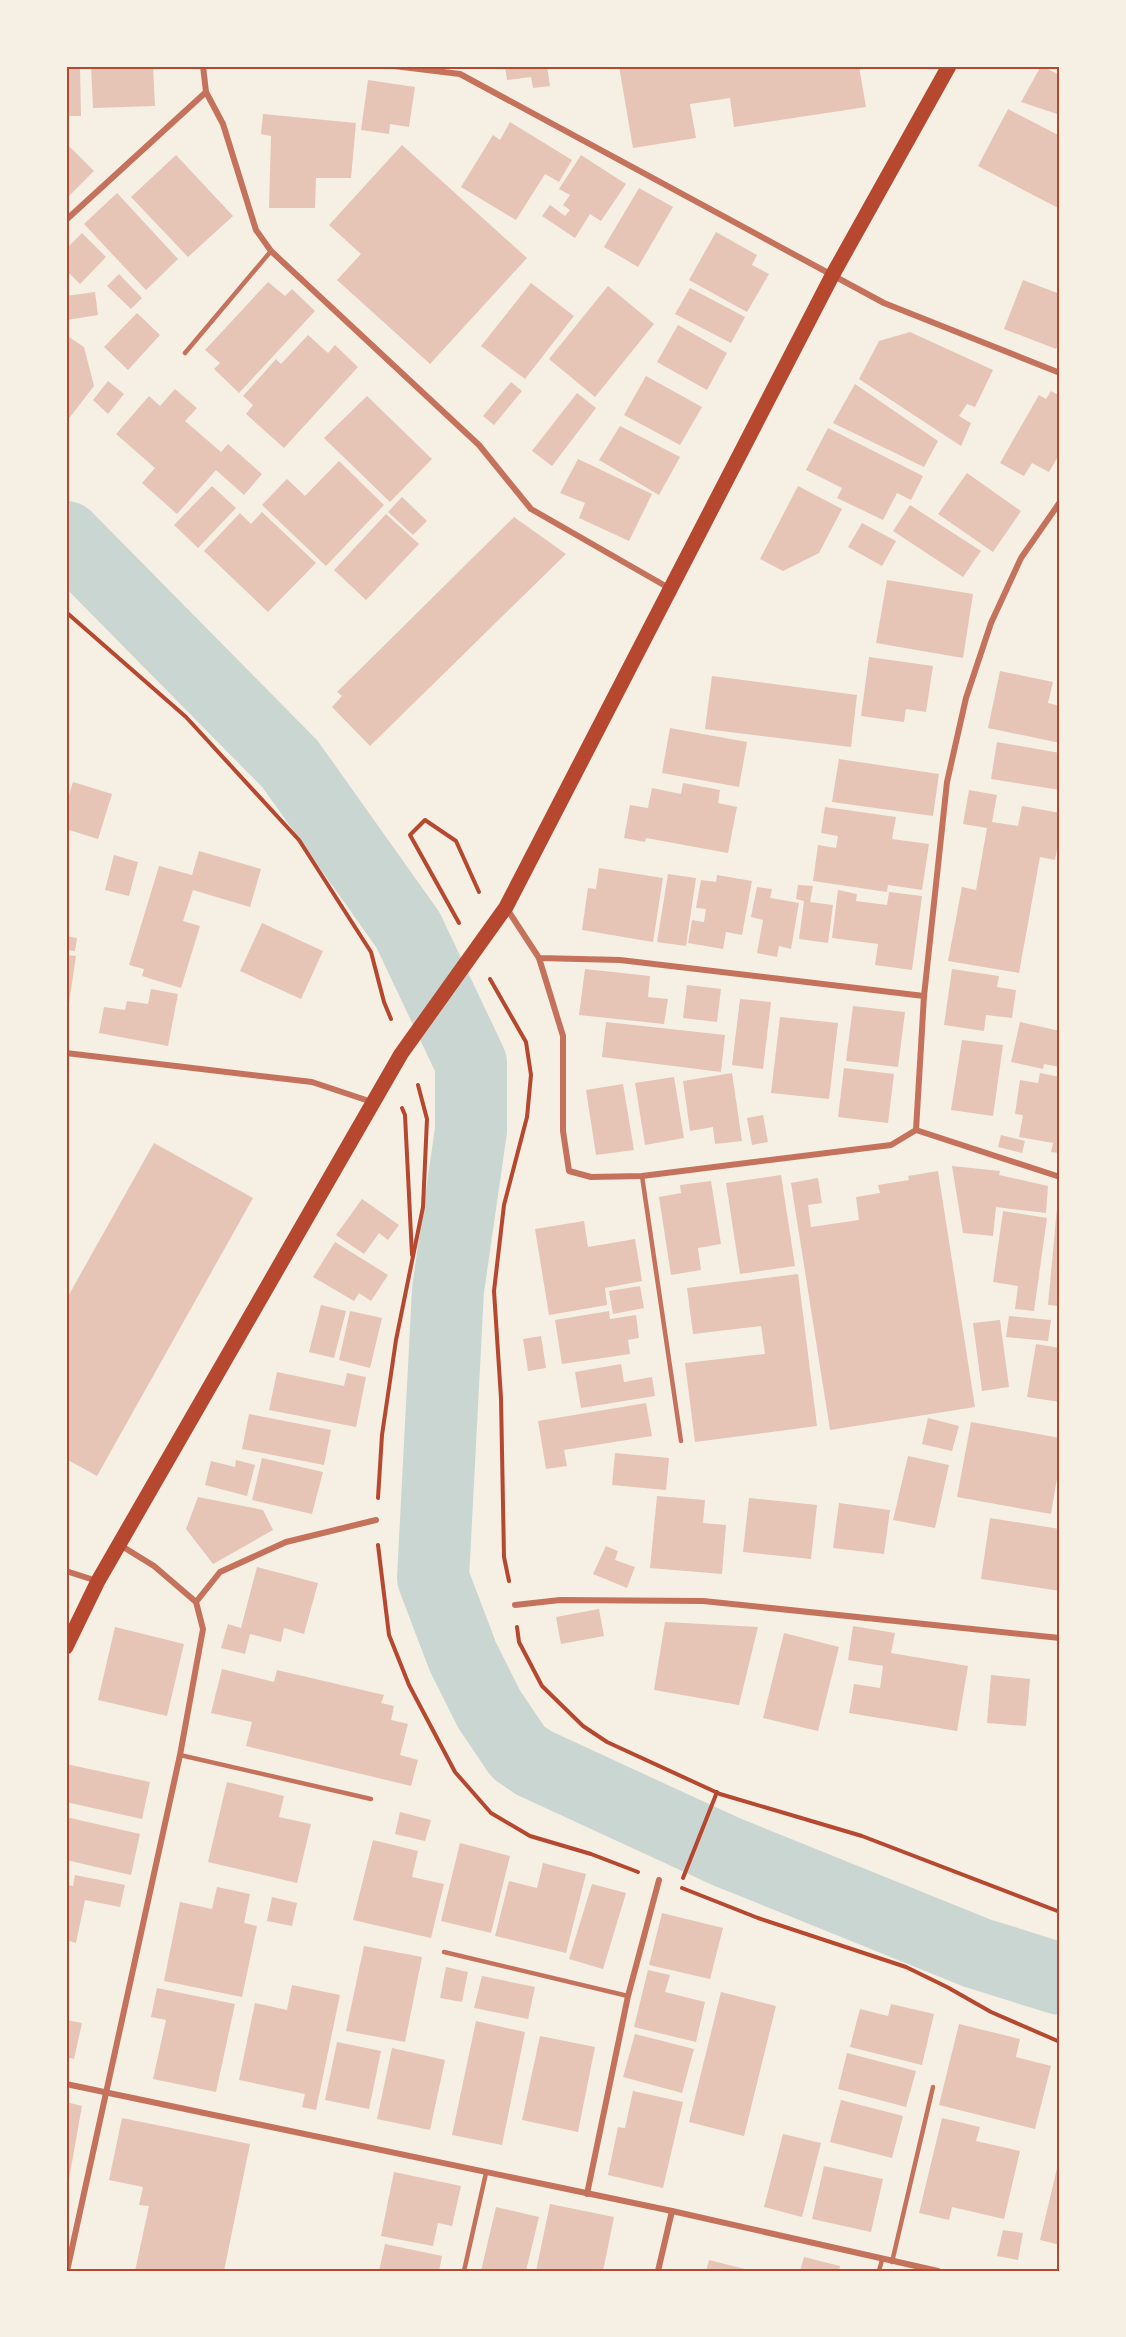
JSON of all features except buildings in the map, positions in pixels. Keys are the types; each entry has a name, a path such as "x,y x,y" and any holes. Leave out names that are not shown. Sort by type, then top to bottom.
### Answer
{"main road":[{"path":"66,1647 98,1581 400,1054 506,907 833,274 949,66"}],"street":[{"path":"203,66 206,92 223,124 256,230 271,251 479,445 531,509 670,588"},
{"path":"394,66 460,74 884,303 1060,373"},
{"path":"66,220 206,92"},
{"path":"916,1130 924,996 947,782 966,698 991,623 1021,558 1060,502"},
{"path":"506,907 539,958 563,1036 563,1131 569,1171 591,1177 642,1176 891,1145 916,1130 1060,1178"},
{"path":"539,958 620,960 924,996"},
{"path":"66,1053 312,1083 373,1103"},
{"path":"196,1602 220,1572 285,1542 376,1521"},
{"path":"67,2271 180,1755 202,1629 196,1602 154,1566 119,1545"},
{"path":"66,1571 98,1581"},
{"path":"514,1605 560,1600 703,1601 1060,1638"},
{"path":"587,2194 628,1996 659,1880"},
{"path":"66,2084 672,2211 938,2271"},
{"path":"658,2271 672,2211"}],"lane":[{"path":"185,353 271,251"},
{"path":"642,1176 681,1441"},
{"path":"180,1755 371,1799"},
{"path":"444,1952 628,1996"},
{"path":"892,2262 933,2087"},
{"path":"464,2271 486,2172"},
{"path":"879,2271 882,2260"}],"path":[{"path":"66,612 186,717 299,840 371,952 384,1002 392,1022"},
{"path":"461,927 410,836 425,820 456,841 479,892"},
{"path":"489,977 526,1042 531,1075 527,1117 504,1205 494,1291 501,1398 504,1557 519,1642 542,1686 583,1726 607,1742 717,1792 862,1836 1060,1912"},
{"path":"390,1073 405,1115 412,1262"},
{"path":"417,1081 427,1119 423,1207 396,1340 382,1435 376,1521 389,1635 409,1685 455,1773 491,1813 530,1836 591,1854 659,1880"},
{"path":"717,1792 679,1887 758,1918 906,1967 991,2012 1060,2042"}],"waterway":[{"path":"66,537 290,764 408,930 471,1063 471,1130 448,1290 433,1578 463,1657 489,1709 518,1752 534,1763 727,1852 977,1953 1060,1979"}]}
